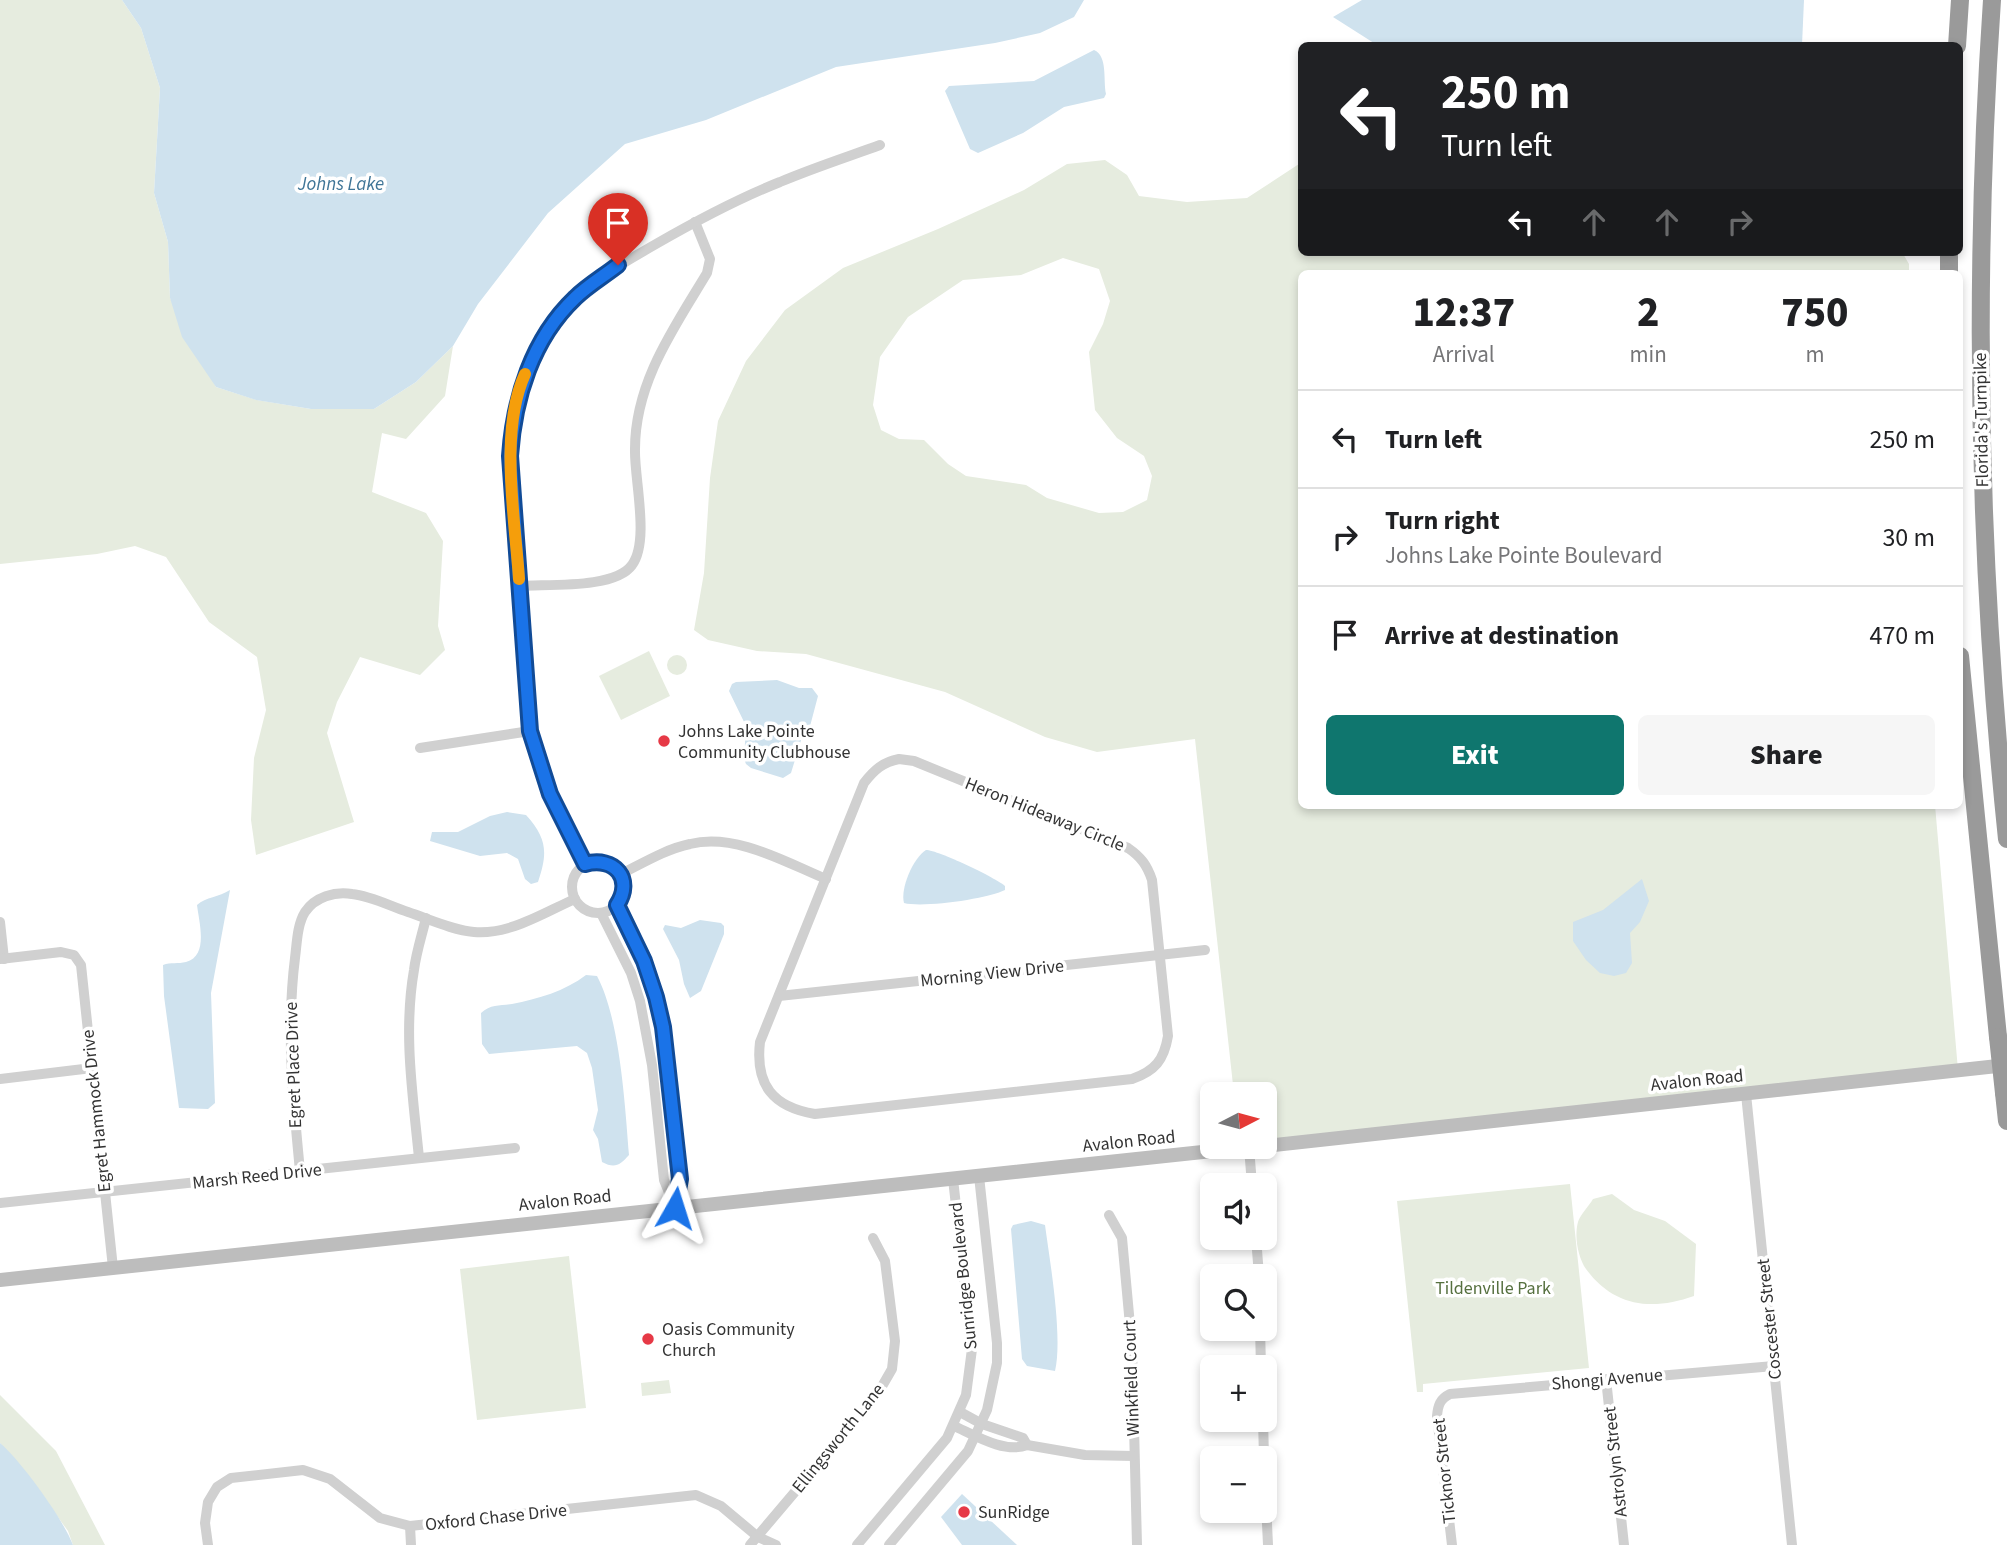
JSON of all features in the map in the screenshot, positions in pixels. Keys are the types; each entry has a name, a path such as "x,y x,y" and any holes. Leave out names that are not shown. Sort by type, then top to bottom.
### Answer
{"highway":[{"path":"1957,42 1960,0"},
{"name":"Florida's Turnpike","path":"1992,0 1985,105 1979,367 1989,621 2007,839"},
{"path":"1963,687 2007,1121"}],"main road":[{"name":"Avalon Road","path":"1278,1145 2007,1065"},
{"name":"Avalon Road","path":"0,1280 1200,1153"}],"street":[{"path":"585,864 550,794 530,731 510,456 512,421 523,378 546,333 575,298 618,265 695,222 779,182 880,145"},
{"path":"520,586 605,581 620,576 632,565 638,553 640,536 635,449 637,419 645,385 656,358 707,273 710,259 695,222"},
{"path":"419,748 530,731"},
{"name":"Heron Hideaway Circle","path":"899,759 914,761 1128,848 1140,856 1148,867 1152,880 1168,1036 1165,1053 1157,1066 1147,1074 1132,1079 815,1114 783,1105 771,1094 762,1079 758,1060 760,1042 826,878 864,783 874,770 887,761 899,759"},
{"path":"621,874 674,848 712,841 751,849 826,878"},
{"path":"605,862 621,874 624,886 617,905 601,913 590,912 582,908 575,899 572,882 585,864 605,862"},
{"name":"Egret Place Drive","path":"299,1171 291,1086 290,1000 299,928 305,912 318,899 334,894 353,894 475,932 496,931 521,924 575,899"},
{"path":"617,905 644,961 656,997 668,1063 680,1179 675,1208"},
{"path":"601,913 631,973 647,1030 664,1180 675,1208"},
{"path":"419,1158 410,1065 410,1017 413,971 426,918"},
{"path":"0,922 2,959"},
{"name":"Morning View Drive","path":"779,996 1205,950"},
{"name":"Egret Hammock Drive","path":"2,959 61,953 75,956 81,965 113,1268"},
{"path":"652,1065 668,1063"},
{"path":"0,1079 92,1068"},
{"name":"Coscester Street","path":"1746,1094 1792,1545"},
{"name":"Marsh Reed Drive","path":"0,1203 515,1148"},
{"name":"Sunridge Boulevard","path":"889,1545 954,1469 976,1436 995,1381 997,1343 979,1176"},
{"name":"Sunridge Boulevard","path":"857,1545 930,1461 954,1426 970,1379 972,1349 953,1179"},
{"name":"Winkfield Court","path":"1109,1215 1122,1238 1132,1347 1137,1545"},
{"name":"Ellingsworth Lane","path":"750,1545 759,1541 877,1395 892,1369 895,1341 885,1261 873,1238"},
{"name":"Shongi Avenue","path":"1441,1398 1457,1392 1774,1366"},
{"name":"Astrolyn Street","path":"1606,1378 1624,1545"},
{"name":"Ticknor Street","path":"1441,1398 1437,1416 1452,1545"},
{"path":"960,1412 982,1424 1023,1438 1027,1445"},
{"path":"954,1426 1003,1445 1027,1445 1085,1455 1134,1456"},
{"name":"Oxford Chase Drive","path":"208,1545 205,1523 208,1502 217,1487 231,1478 303,1470 330,1479 380,1518 410,1526 696,1495 721,1506 759,1541 776,1545"},
{"path":"1267,1523 1268,1545"},
{"path":"410,1526 411,1545"}],"green space":[{"path":"0,0 122,0 141,28 160,88 154,193 168,242 170,298 216,387 257,400 311,409 374,409 416,382 453,346 445,396 406,439 382,433 372,492 426,513 443,541 438,626 445,650 420,675 360,657 337,702 327,733 354,822 256,855 251,820 254,758 266,710 257,657 209,622 166,557 135,546 97,554 0,564"},
{"path":"1105,160 1127,175 1139,196 1187,202 1247,198 1298,165 1298,256 1904,256 1909,270 1298,270 1298,809 1935,809 1958,1070 1278,1145 1278,1082 1233,1082 1195,739 1097,752 1045,737 945,692 806,654 757,651 708,640 694,630 704,573 710,478 718,421 746,361 785,310 843,268 1024,190 1067,164","holes":["1063,258 1099,269 1110,301 1103,324 1089,352 1095,410 1117,438 1144,456 1152,476 1147,500 1123,512 1099,513 1047,498 1026,485 966,476 948,464 924,440 899,439 881,430 873,405 880,357 908,317 963,280 1021,275"]},
{"path":"649,651 670,696 621,720 599,676"},
{"path":"677,655 684,658 687,665 684,672 677,675 670,672 667,665 670,658"},
{"name":"Tildenville Park","path":"1570,1184 1589,1368 1423,1384 1423,1392 1417,1392 1397,1201"},
{"path":"1612,1194 1634,1210 1665,1221 1696,1244 1694,1296 1663,1303 1635,1302 1609,1291 1586,1269 1577,1247 1578,1222 1593,1199"},
{"path":"569,1256 586,1408 477,1420 460,1269"},
{"path":"669,1380 671,1393 642,1396 641,1383"},
{"path":"0,1395 56,1451 105,1545 73,1545 68,1531 0,1443"}],"water":[{"name":"Johns Lake","path":"122,0 1084,0 1074,17 1040,33 995,43 836,67 706,120 625,144 548,213 478,304 453,346 416,382 374,409 311,409 256,400 216,387 182,337 170,298 168,242 154,193 160,88 141,28"},
{"path":"1362,0 1804,0 1802,42 1372,42 1333,17"},
{"path":"1094,50 1103,63 1106,94 1104,98 1064,107 1023,133 978,153 970,149 945,91 949,86 1034,81"},
{"path":"777,680 799,688 812,688 818,696 809,730 802,737 791,773 783,778 746,764 746,726 729,691 736,682"},
{"path":"507,812 526,815 542,839 544,854 538,882 531,884 525,879 518,859 507,853 480,856 430,841 432,832 458,832 490,816"},
{"path":"926,850 942,854 979,871 1000,882 1005,886 1005,890 955,902 904,903 904,890 909,874"},
{"path":"1642,879 1649,901 1640,922 1630,933 1632,963 1626,973 1614,976 1600,973 1586,960 1573,941 1573,922 1603,910"},
{"path":"230,890 211,993 215,1103 208,1109 179,1108 164,996 163,965 193,959 198,953 201,938 197,905"},
{"path":"700,920 721,923 724,926 724,934 701,991 690,998 679,960 663,929 665,925 681,928"},
{"path":"586,975 597,976 605,994 620,1063 629,1155 614,1165 602,1162 598,1139 593,1130 598,1110 587,1053 577,1046 489,1054 482,1044 481,1013 485,1010 551,994"},
{"path":"1031,1221 1045,1225 1057,1320 1055,1371 1027,1366 1022,1359 1011,1229 1013,1225"},
{"path":"0,1443 41,1491 73,1545 0,1545"},
{"path":"962,1494 1017,1545 962,1545 941,1517"}],"slow traffic":[{"path":"519,579 510,456 512,421 525,374"}],"place":[{"name":"Johns Lake Pointe Community Clubhouse","path":"664,741"},
{"name":"Oasis Community Church","path":"648,1339"},
{"name":"SunRidge","path":"964,1512"}],"route":[{"path":"618,265 575,298 546,333 523,378 512,421 510,456 530,731 550,794 585,864 605,862 621,874 624,886 617,905 644,961 663,1027 680,1179 675,1208"}]}
